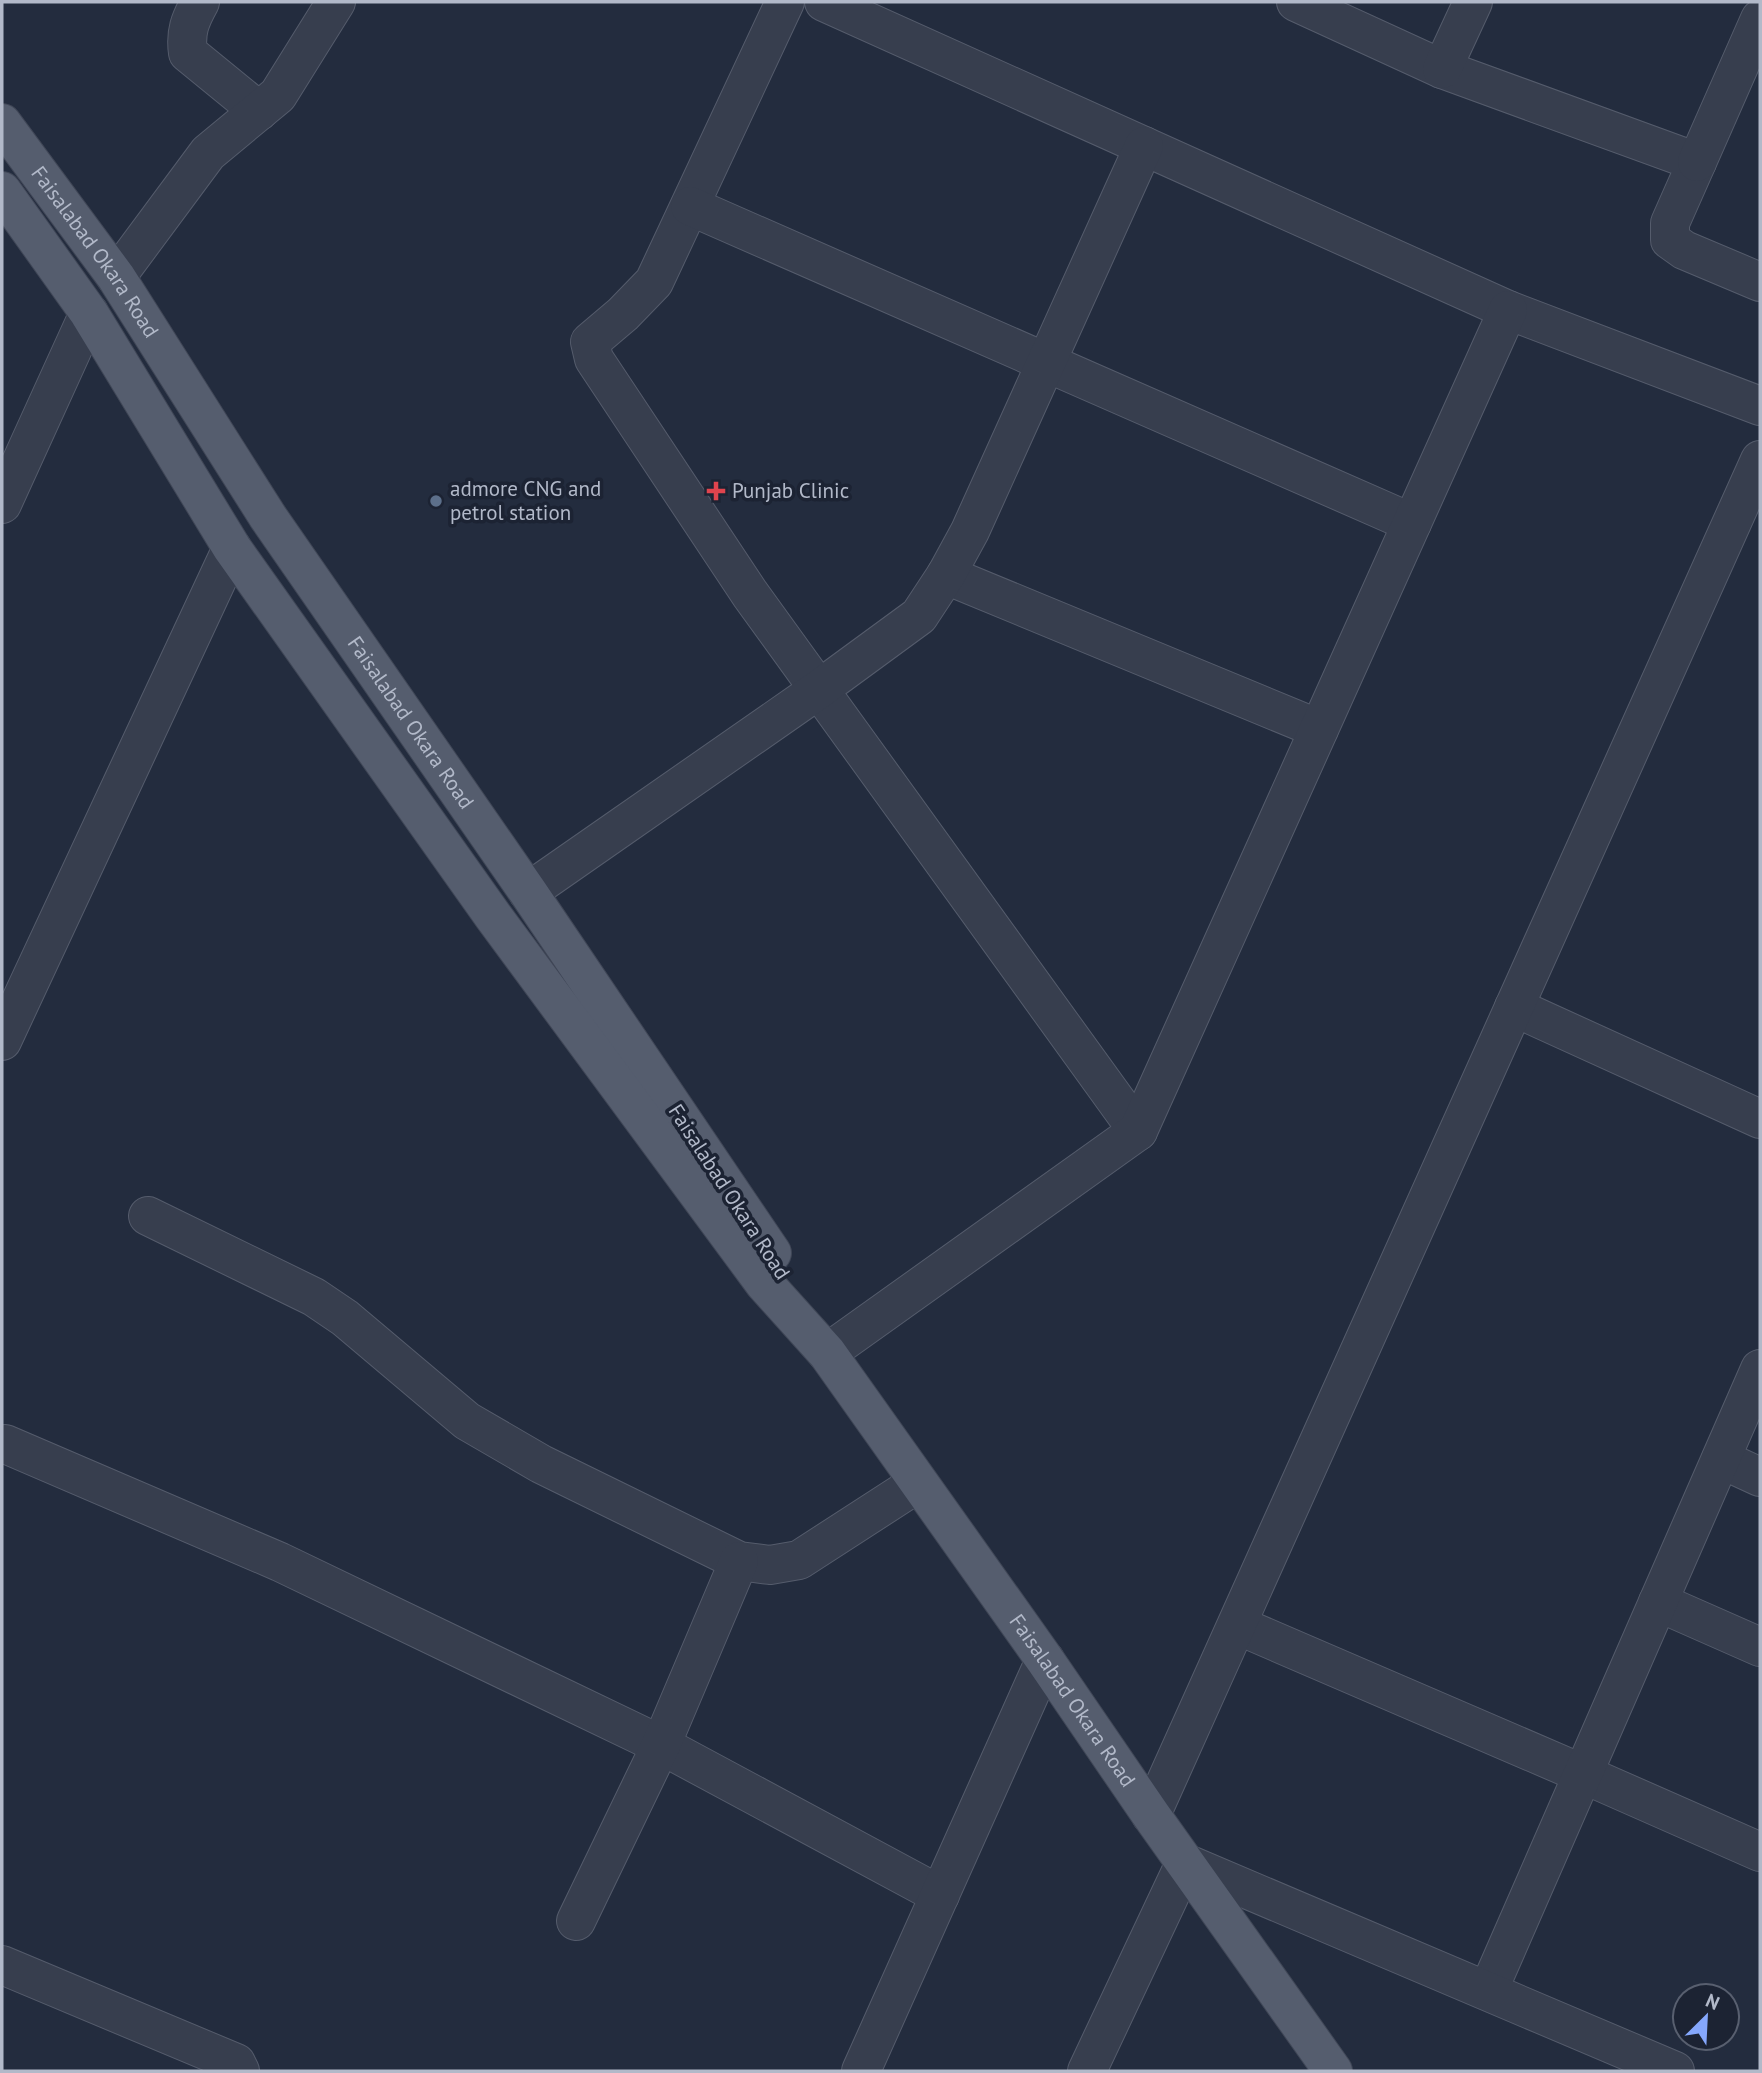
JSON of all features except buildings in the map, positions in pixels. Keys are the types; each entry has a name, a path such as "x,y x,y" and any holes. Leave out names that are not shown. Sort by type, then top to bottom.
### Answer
{"main road":[{"name":"Faisalabad Okara Road","path":"2,123 116,277 268,517 528,891 783,1269 818,1341"},
{"name":"Faisalabad Okara Road","path":"2,191 89,313 232,548 501,927 764,1283 818,1341 1333,2071"}],"street":[{"path":"200,2 190,20 186,38 188,53 259,111"},
{"path":"116,277 208,153 278,95 336,2"},
{"path":"785,2 654,282 623,314 590,342 594,359 750,594 1138,1131"},
{"path":"824,2 1508,310 1760,406"},
{"path":"1296,2 1442,69 1696,162"},
{"path":"1442,69 1473,2"},
{"path":"1760,19 1670,223 1670,240 1684,250 1760,282"},
{"path":"528,891 818,690 919,616 970,531 1144,146"},
{"path":"690,205 1412,523"},
{"path":"818,1341 1138,1131 1508,310"},
{"path":"2,504 89,313"},
{"path":"1151,1815 1514,1007 1756,482"},
{"path":"2,1041 232,548"},
{"path":"946,575 1319,729"},
{"path":"1514,1007 1760,1119"},
{"path":"148,1216 314,1297 345,1318 467,1421 530,1458 739,1561 770,1565 799,1560 918,1483"},
{"path":"1488,1991 1760,1370"},
{"path":"5,1444 279,1562 661,1745 940,1895"},
{"path":"1721,1459 1760,1477"},
{"path":"576,1921 661,1745 739,1561"},
{"path":"1658,1602 1760,1647"},
{"path":"1237,1625 1760,1852"},
{"path":"861,2071 1045,1660"},
{"path":"1087,2071 1185,1863 1675,2071"},
{"path":"2,1965 236,2063 240,2071"}],"place":[{"name":"Punjab Clinic","path":"716,491"},
{"name":"admore CNG and petrol station","path":"436,501"}]}
